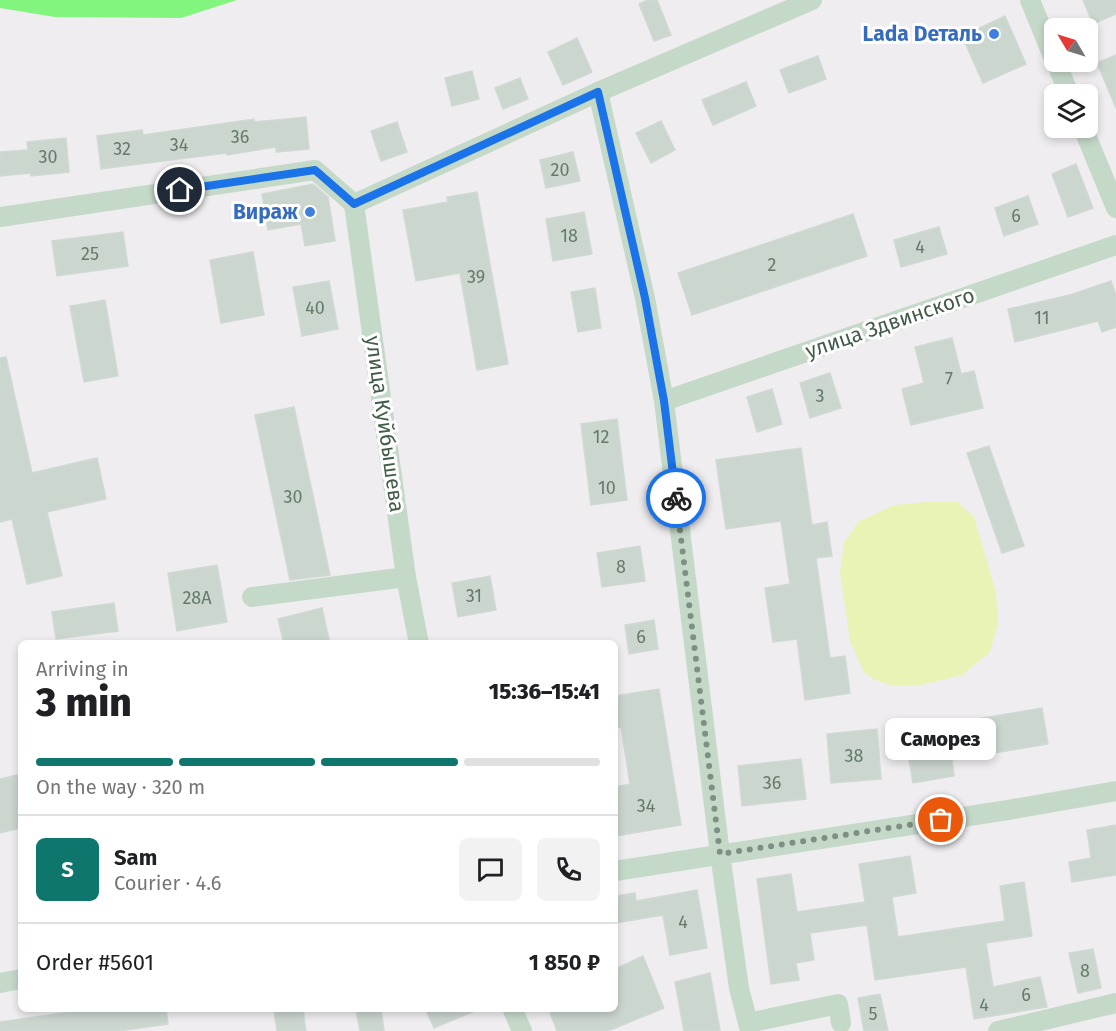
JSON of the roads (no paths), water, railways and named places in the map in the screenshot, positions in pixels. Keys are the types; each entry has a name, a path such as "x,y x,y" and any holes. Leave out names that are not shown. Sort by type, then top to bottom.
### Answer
{"street":[{"path":"0,217 315,170 354,204 598,92 812,0"},
{"path":"1030,0 1044,34"},
{"path":"598,92 645,298 664,401 720,854 740,988 749,1027 837,1004 841,1023"},
{"path":"1087,138 1116,208"},
{"name":"улица Куйбышева","path":"354,204 406,577 418,640"},
{"name":"улица Здвинского","path":"664,401 1116,246"},
{"path":"252,597 406,577"},
{"path":"618,871 1116,791"},
{"path":"0,983 18,980"},
{"path":"998,1031 1116,1002"},
{"path":"514,1012 522,1031"}],"place":[{"name":"Lada Dеталь","path":"994,34"},
{"name":"Вираж","path":"310,212"},
{"name":"Саморез","path":"941,820"}]}
